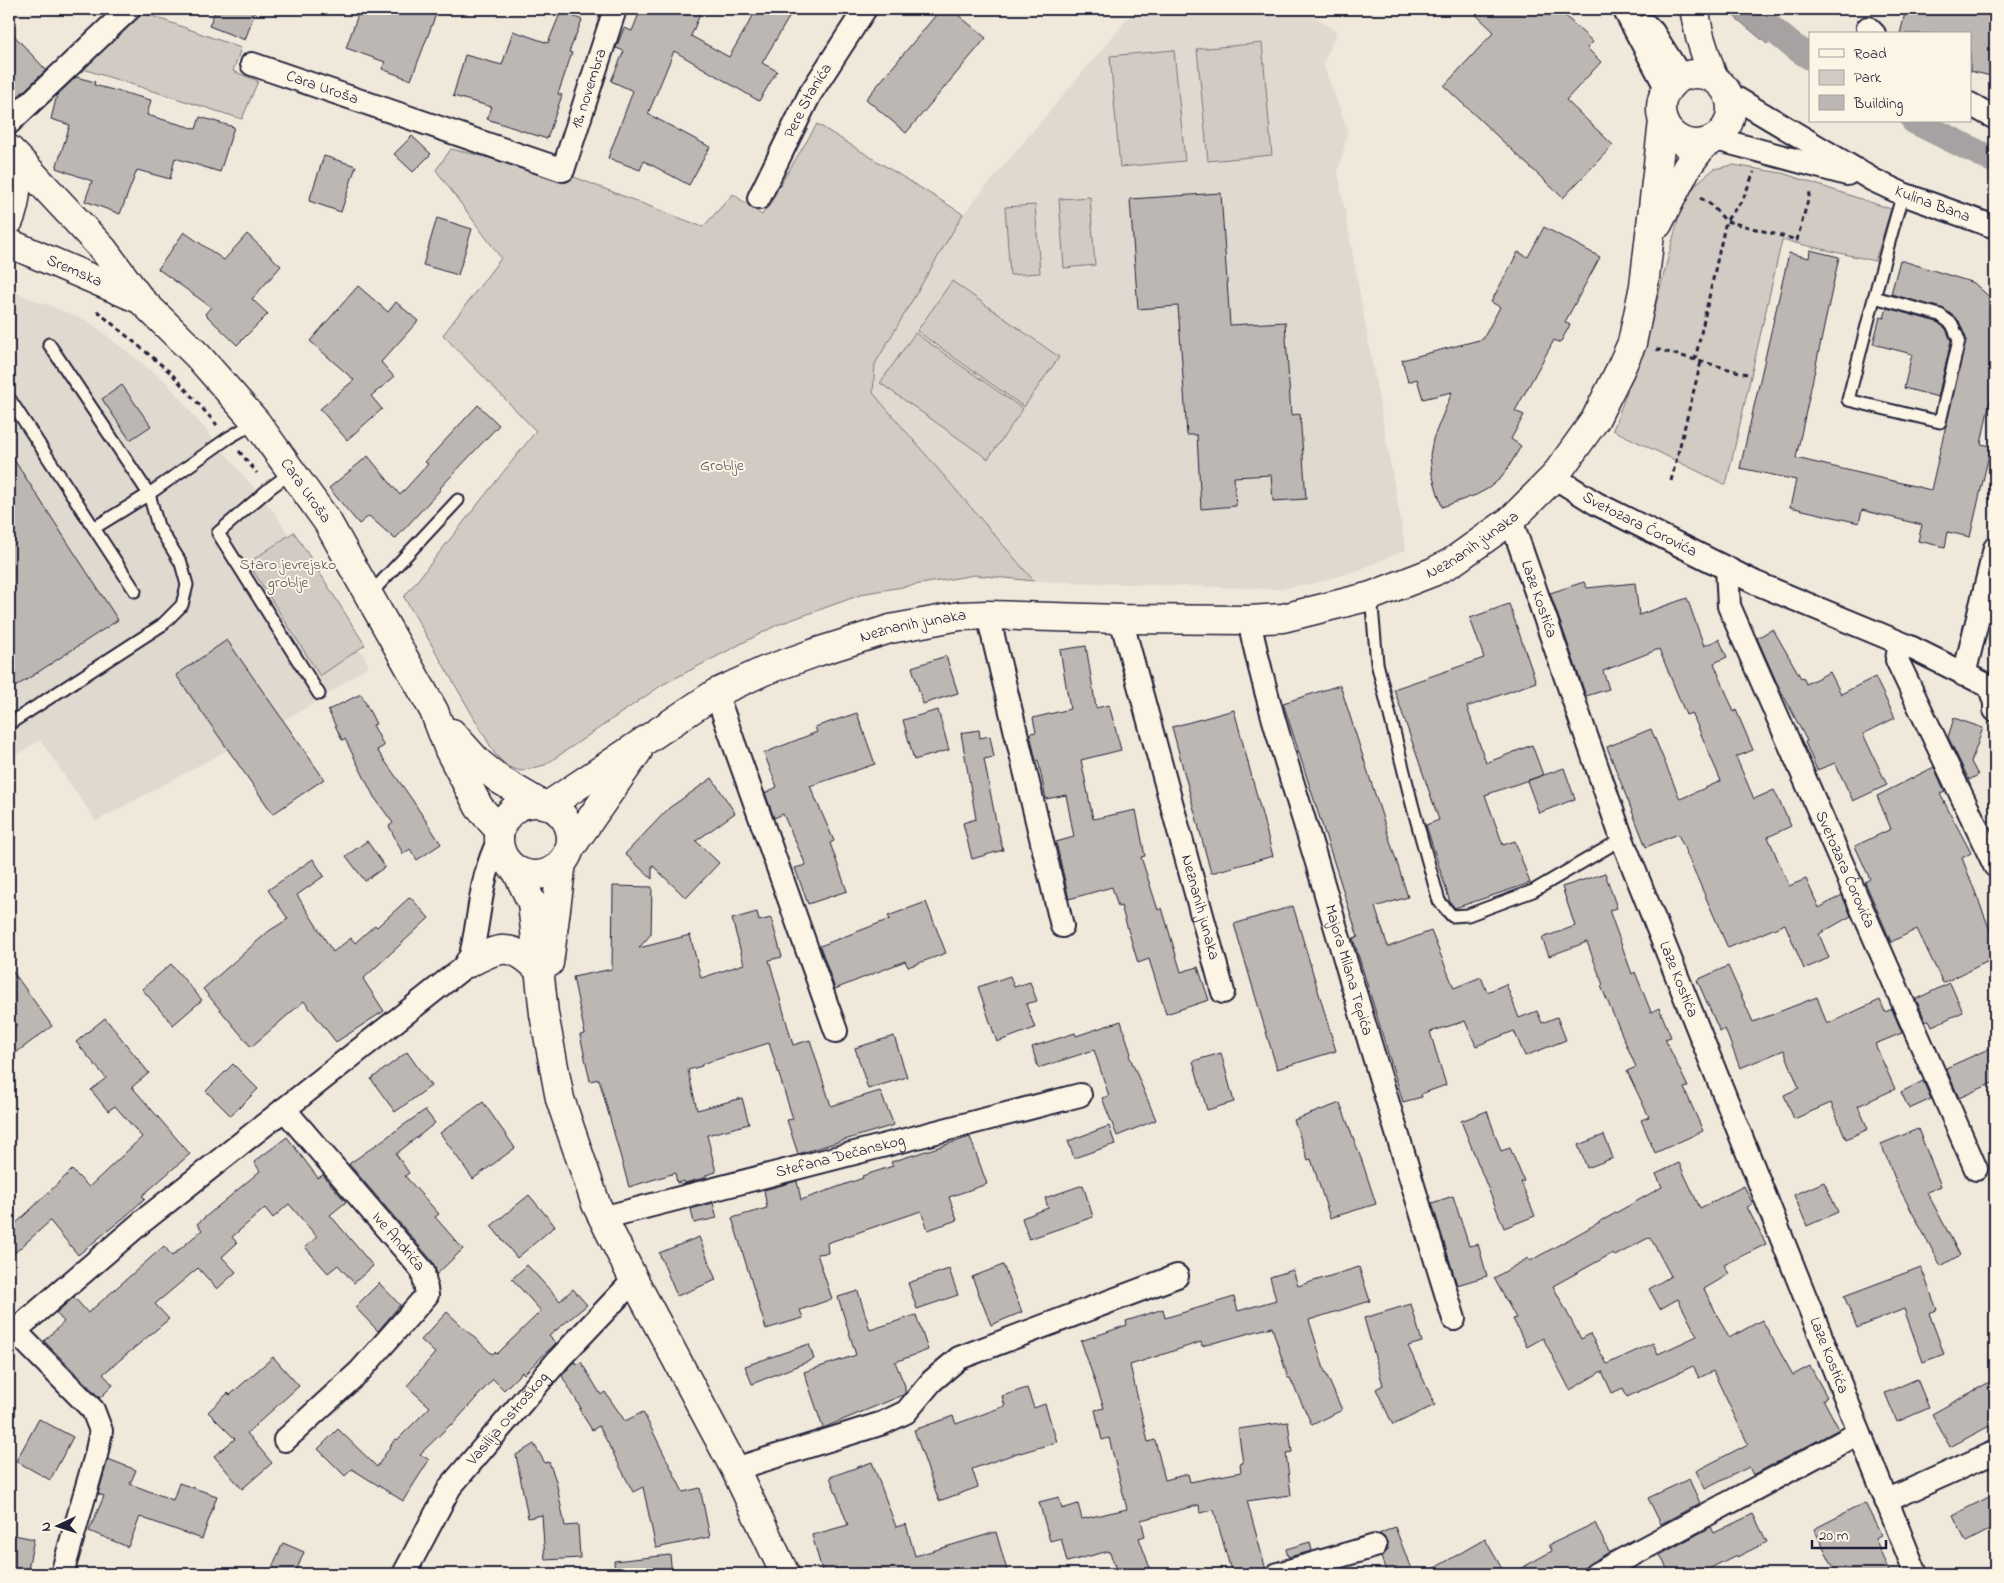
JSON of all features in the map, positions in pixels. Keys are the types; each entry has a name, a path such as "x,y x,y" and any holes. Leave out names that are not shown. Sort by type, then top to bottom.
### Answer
{"main road":[{"path":"1650,241 1687,168 1710,142 1725,130 1731,119 1732,107 1696,83 1685,31 1688,9"},
{"path":"1694,9 1700,37 1696,83"},
{"path":"1696,83 1662,105 1663,121 1669,132 1679,140 1692,144 1710,142"},
{"name":"Neznanih junaka","path":"544,804 716,694 764,671 890,629 960,616 988,615 1122,619 1249,620 1282,618 1372,596 1433,572 1452,562 1511,520 1554,477 1595,420 1632,343 1644,286 1663,121"},
{"path":"9,221 13,212 17,182 12,152"},
{"path":"12,152 103,248 140,300"},
{"name":"Sremska","path":"9,243 140,300"},
{"name":"Cara Uroša","path":"140,300 198,356 256,422 328,521 434,711"},
{"path":"434,711 479,763 500,780 559,813 569,830 570,840 566,856 544,1014"},
{"path":"434,711 449,750 479,807 506,851 532,903 544,1014 560,1099 602,1218 735,1469 785,1574"},
{"path":"544,804 522,805 514,810 503,823 506,851 525,874 545,873 555,869 648,738"},
{"path":"469,963 492,951 501,950 525,955 538,969"}],"street":[{"path":"9,123 129,9"},
{"name":"18. novembra","path":"563,170 615,9"},
{"name":"Pere Stanića","path":"759,198 810,94 865,9"},
{"path":"1624,9 1696,83 1872,180"},
{"path":"1630,9 1653,32 1696,83"},
{"name":"Cara Uroša","path":"252,64 563,170"},
{"path":"1972,105 1995,118"},
{"path":"1710,142 1872,180"},
{"name":"Kulina Bana","path":"1872,180 1903,194 1995,227"},
{"name":"Svetozara Ćorovića","path":"1554,477 1597,504 1756,583 1900,643 1992,688 1995,710"},
{"name":"Laze Kostića","path":"1511,520 1622,839 1916,1574"},
{"path":"1964,675 1995,548"},
{"name":"Svetozara Ćorovića","path":"1727,568 1729,606 1976,1169"},
{"path":"988,615 1062,926"},
{"name":"Neznanih junaka","path":"1122,619 1223,992"},
{"name":"Majora Milana Tepića","path":"1249,620 1257,660 1384,1094 1454,1319"},
{"path":"1900,643 1897,660 1995,866"},
{"path":"716,694 836,1031"},
{"path":"62,1574 101,1431 93,1410 12,1333 143,1221 469,963 478,922 479,898 489,859 506,851"},
{"name":"Stefana Dečanskog","path":"602,1218 1080,1095"},
{"name":"Ive Andrića","path":"284,1109 423,1271 427,1295 360,1371 285,1440"},
{"path":"735,1469 883,1423 906,1412 932,1381 959,1358 1177,1276"},
{"name":"Vasilija Ostroškog","path":"404,1574 450,1487 558,1360 634,1280"},
{"path":"1596,1574 1859,1433"},
{"path":"1886,1501 1995,1452"},
{"path":"1278,1574 1375,1546"}],"lane":[{"path":"1874,297 1940,315 1952,324 1959,340 1940,422 1848,400 1874,297 1903,194"},
{"path":"9,724 162,625 182,605 187,585 181,563 158,526 149,494 49,344"},
{"path":"9,398 135,591"},
{"path":"94,528 149,494 228,438 256,422"},
{"path":"292,472 270,488 218,533 319,694"},
{"path":"370,594 458,500"},
{"path":"1372,596 1377,663 1412,804 1439,901 1452,916 1468,915 1532,891 1622,839"}],"path":[{"path":"1695,360 1726,221 1743,200 1754,172"},
{"path":"1678,186 1708,202 1726,221 1797,240 1811,187"},
{"path":"1632,343 1747,374"},
{"path":"1671,481 1700,362"}],"shaded area":[{"path":"1136,9 1304,9 1337,32 1323,64 1348,131 1338,172 1406,550 1356,571 1316,583 1276,589 1034,581 873,393 875,364 963,214"},
{"path":"1725,9 1760,9 1781,26 1767,44"},
{"path":"9,290 88,321 166,382 275,513 369,665 317,702 96,821 40,740 9,760"}],"green space":[{"path":"144,13 241,48 233,71 258,81 242,119 83,69"},
{"path":"1262,43 1272,155 1208,161 1197,49"},
{"path":"1174,50 1185,161 1120,167 1110,56"},
{"name":"Groblje","path":"817,124 963,214 875,364 873,393 1034,581 975,575 866,593 777,625 662,685 545,765 521,771 508,767 495,754 404,597 536,431 443,335 501,258 436,170 451,149 574,177 703,227 733,194 762,215"},
{"path":"1733,165 1782,173 1891,209 1875,261 1782,240 1726,485 1613,430 1649,331 1682,204 1698,182 1714,169"},
{"path":"1090,197 1095,265 1064,268 1059,199"},
{"path":"1035,205 1040,273 1010,275 1005,207"},
{"path":"952,281 1059,357 1024,407 917,331"},
{"path":"915,333 1023,409 988,459 880,383"},
{"name":"Staro jevrejsko groblje","path":"294,532 365,645 320,676 248,563"}],"building":[{"path":"216,9 256,9 245,40 209,26"},
{"path":"360,9 438,9 411,80 382,69 385,62 346,48"},
{"path":"641,9 702,9 691,36 729,57 757,9 794,9 762,63 777,71 759,101 674,51 648,114 710,147 689,185 644,161 640,170 608,158 633,91 611,81 624,51 616,48 624,28 632,31"},
{"path":"941,9 951,9 986,38 906,133 866,99"},
{"path":"1470,9 1558,9 1593,42 1587,48 1601,62 1566,100 1613,145 1563,198 1444,86 1494,32"},
{"path":"1906,9 1985,9 1995,11 1995,77 1972,71 1972,32 1900,32"},
{"path":"561,11 582,20 569,52 572,53 558,94 562,95 547,139 487,119 492,107 453,96 465,55 502,65 513,31 548,43"},
{"path":"9,30 46,70 9,105"},
{"path":"76,77 95,82 94,85 151,100 147,115 196,129 200,117 234,127 220,172 175,158 170,179 137,170 120,214 85,201 92,181 56,168 70,125 51,119 57,95"},
{"path":"412,136 431,154 413,172 394,154"},
{"path":"324,156 356,166 341,212 309,201"},
{"path":"1221,193 1230,325 1285,322 1291,415 1300,414 1306,499 1273,501 1271,475 1234,477 1236,506 1201,509 1197,435 1187,435 1178,306 1138,309 1130,199"},
{"path":"437,218 472,229 458,275 423,265"},
{"path":"1544,227 1600,257 1565,322 1570,325 1560,343 1554,340 1515,411 1524,415 1511,439 1521,446 1511,463 1502,477 1489,488 1476,495 1442,507 1432,474 1430,455 1433,439 1452,392 1423,399 1417,379 1408,382 1402,360 1483,339 1500,307 1491,302 1518,252 1528,257"},
{"path":"184,232 224,260 247,234 281,266 252,299 268,314 237,345 205,314 211,307 158,269"},
{"path":"1810,250 1839,257 1796,458 1931,490 1966,338 1959,321 1944,309 1891,294 1900,260 1974,283 1995,302 1995,376 1981,444 1991,446 1970,537 1948,532 1945,547 1918,541 1922,525 1862,510 1859,523 1790,507 1796,480 1740,468 1789,253 1809,258"},
{"path":"358,286 388,312 396,302 418,321 381,362 394,377 371,396 382,409 347,440 320,409 354,380 310,341"},
{"path":"1887,308 1937,322 1946,329 1951,341 1938,397 1904,388 1912,354 1873,344 1880,317 1884,318"},
{"path":"122,385 151,426 130,440 102,399"},
{"path":"478,405 499,425 395,539 369,516 359,524 329,488 368,456 400,495 428,464 425,462"},
{"path":"9,452 118,620 9,691"},
{"path":"1584,582 1587,588 1635,583 1639,615 1687,598 1704,646 1719,639 1727,657 1714,663 1734,712 1736,710 1753,750 1736,757 1754,799 1774,790 1791,826 1768,837 1789,886 1806,879 1819,908 1842,895 1851,916 1819,934 1829,958 1804,969 1785,924 1728,948 1678,834 1646,847 1607,747 1651,729 1680,799 1721,781 1692,713 1686,715 1659,649 1603,671 1609,689 1586,696 1550,593"},
{"path":"1509,604 1536,682 1467,707 1486,763 1532,745 1543,775 1485,795 1503,845 1515,841 1530,883 1455,908 1450,902 1426,825 1439,820 1394,689 1484,658 1470,618"},
{"path":"1773,629 1806,684 1830,672 1841,694 1875,677 1895,718 1863,734 1887,785 1853,801 1835,763 1817,770 1805,742 1807,741 1776,681 1757,638"},
{"path":"227,640 324,779 273,814 176,675"},
{"path":"1086,646 1096,708 1109,705 1121,750 1081,760 1093,819 1136,810 1145,856 1141,857 1158,910 1162,908 1181,972 1198,967 1209,1000 1166,1014 1149,959 1138,963 1121,906 1118,907 1112,887 1069,899 1056,842 1074,837 1066,795 1046,799 1038,760 1036,761 1030,733 1036,732 1033,718 1070,709 1060,650"},
{"path":"946,656 958,693 923,704 912,667"},
{"path":"1340,685 1408,897 1375,907 1388,947 1431,931 1454,988 1481,977 1487,992 1506,984 1519,1018 1537,1011 1542,1023 1557,1017 1566,1040 1525,1056 1514,1031 1476,1046 1465,1021 1430,1032 1446,1085 1421,1094 1422,1097 1403,1102 1353,938 1358,937 1283,703"},
{"path":"361,694 376,724 373,725 384,746 377,750 441,844 417,860 410,849 403,854 389,826 393,823 374,797 345,739 342,740 328,710"},
{"path":"938,710 949,750 914,760 903,720"},
{"path":"1234,710 1273,856 1211,873 1172,727"},
{"path":"857,713 875,764 810,786 834,841 830,843 847,891 808,904 795,868 806,865 783,814 774,818 765,793 777,787 764,753 817,732 815,727"},
{"path":"1954,718 1983,728 1971,762 1978,775 1969,780 1948,737"},
{"path":"979,730 980,738 990,736 994,757 984,759 1003,850 972,859 963,823 976,819 961,733"},
{"path":"1934,767 1945,792 1940,794 1971,853 1962,858 1995,943 1995,958 1943,983 1917,929 1891,942 1865,882 1870,879 1855,846 1891,829 1877,796"},
{"path":"1564,768 1575,799 1539,813 1527,781"},
{"path":"712,778 735,813 696,841 719,863 686,898 652,865 652,879 625,854 669,808"},
{"path":"367,841 385,867 365,881 346,856"},
{"path":"313,859 324,876 297,895 333,952 351,938 355,943 375,925 377,927 410,897 429,918 363,979 384,1011 336,1042 304,1001 251,1047 203,989 269,931 288,919 268,890"},
{"path":"1605,873 1617,908 1609,910 1632,974 1635,972 1651,1012 1659,1008 1671,1037 1665,1039 1688,1087 1684,1088 1703,1131 1655,1153 1641,1120 1649,1117 1627,1071 1636,1067 1601,986 1603,985 1587,942 1549,956 1542,938 1575,926 1562,887"},
{"path":"613,886 652,887 651,934 639,948 690,935 701,978 744,964 732,919 757,912 759,921 771,918 782,957 769,960 793,1045 810,1040 831,1106 880,1091 894,1125 798,1154 787,1120 793,1119 769,1043 688,1070 697,1110 742,1098 749,1124 707,1135 716,1172 706,1175 707,1177 685,1183 684,1181 677,1183 675,1173 629,1187 599,1079 590,1081 580,1035 585,1034 573,977 612,969"},
{"path":"926,902 946,953 908,967 905,961 835,989 820,946 890,919 888,916"},
{"path":"1293,906 1336,1051 1277,1069 1234,924"},
{"path":"171,964 202,1000 173,1025 142,989"},
{"path":"9,966 52,1026 9,1058 9,1030 17,1025 9,1014"},
{"path":"1728,966 1753,1022 1817,997 1827,1024 1880,1000 1885,1012 1892,1009 1902,1033 1875,1044 1895,1089 1858,1106 1868,1129 1846,1139 1831,1103 1794,1119 1784,1095 1799,1088 1784,1050 1740,1068 1725,1029 1720,1032 1697,980"},
{"path":"1010,976 1014,987 1030,982 1037,1001 1026,1004 1035,1028 997,1042 978,987"},
{"path":"1950,983 1963,1012 1932,1026 1929,1020 1926,1022 1916,999"},
{"path":"105,1018 149,1073 132,1087 190,1154 142,1196 145,1198 127,1215 78,1255 50,1221 9,1258 9,1230 72,1170 89,1187 142,1137 115,1106 108,1111 91,1090 106,1078 76,1042"},
{"path":"1121,1021 1131,1054 1129,1055 1156,1120 1117,1136 1102,1098 1109,1096 1094,1050 1038,1068 1032,1047 1075,1033 1076,1036"},
{"path":"894,1036 907,1077 868,1089 855,1048"},
{"path":"1995,1046 1995,1082 1959,1098 1946,1068"},
{"path":"407,1052 431,1086 395,1112 371,1079"},
{"path":"1221,1053 1234,1102 1207,1110 1193,1061"},
{"path":"233,1064 258,1089 231,1116 206,1091"},
{"path":"1923,1081 1931,1099 1909,1109 1901,1092"},
{"path":"483,1102 515,1148 473,1179 440,1133"},
{"path":"1340,1103 1376,1204 1330,1218 1311,1159 1308,1160 1294,1120"},
{"path":"425,1110 435,1123 396,1154 409,1173 405,1176 439,1214 435,1217 463,1249 437,1274 433,1262 349,1164"},
{"path":"1487,1111 1501,1151 1510,1148 1524,1181 1521,1182 1535,1216 1504,1228 1461,1121"},
{"path":"1109,1126 1115,1144 1074,1158 1068,1141"},
{"path":"1918,1129 1941,1186 1927,1192 1960,1255 1941,1266 1898,1186 1881,1144"},
{"path":"1604,1135 1613,1158 1587,1168 1578,1145"},
{"path":"287,1137 318,1178 323,1175 346,1202 330,1215 373,1266 354,1283 338,1265 328,1273 305,1247 317,1237 289,1204 273,1218 265,1208 232,1237 237,1243 222,1257 236,1272 217,1289 198,1268 155,1304 169,1319 103,1374 113,1385 100,1398 44,1341 64,1322 56,1313 74,1297 88,1313 164,1246 172,1256 202,1230 197,1224 260,1171 254,1162"},
{"path":"970,1137 987,1184 949,1197 957,1220 928,1230 921,1211 827,1243 828,1253 817,1254 832,1299 800,1310 803,1318 766,1329 732,1218 767,1208 764,1190 797,1181 801,1200 893,1166 891,1162"},
{"path":"1679,1163 1700,1208 1744,1186 1753,1204 1747,1207 1766,1244 1724,1265 1729,1274 1704,1289 1729,1338 1762,1320 1793,1375 1810,1366 1827,1397 1823,1399 1839,1429 1753,1475 1749,1467 1705,1489 1696,1471 1748,1444 1713,1371 1699,1378 1693,1366 1627,1397 1623,1388 1612,1393 1602,1371 1570,1390 1543,1338 1527,1347 1513,1319 1516,1318 1494,1278 1528,1258 1530,1261 1662,1187 1656,1174","holes":["1650,1237 1671,1276 1649,1289 1660,1309 1678,1299 1697,1336 1658,1354 1653,1343 1607,1364 1590,1334 1581,1339 1553,1286 1613,1253 1615,1256"]},
{"path":"1824,1182 1838,1212 1807,1226 1794,1195"},
{"path":"1083,1185 1093,1217 1029,1239 1022,1218 1048,1208 1045,1198"},
{"path":"529,1195 555,1226 517,1258 491,1226"},
{"path":"1453,1196 1469,1246 1478,1244 1487,1276 1457,1285 1432,1203"},
{"path":"713,1203 717,1218 694,1223 691,1209"},
{"path":"699,1237 716,1280 677,1296 659,1253"},
{"path":"527,1265 560,1301 573,1289 587,1305 549,1336 556,1343 524,1374 522,1372 504,1390 493,1379 452,1425 420,1454 429,1460 403,1501 352,1469 345,1476 318,1449 338,1429 377,1467 395,1439 397,1440 430,1407 407,1386 435,1353 421,1340 447,1312 492,1354 495,1352 497,1354 541,1311 512,1279"},
{"path":"1003,1265 1022,1312 991,1325 972,1277"},
{"path":"1359,1267 1370,1301 1309,1320 1324,1369 1342,1410 1312,1425 1290,1378 1288,1378 1272,1327 1202,1346 1201,1342 1130,1365 1148,1442 1155,1440 1165,1480 1188,1474 1190,1482 1241,1472 1240,1464 1243,1463 1238,1429 1288,1422 1292,1452 1286,1453 1291,1495 1247,1501 1266,1570 1252,1574 1232,1574 1214,1510 1200,1513 1199,1505 1141,1520 1145,1536 1139,1538 1152,1574 1118,1574 1109,1551 1067,1562 1061,1538 1050,1541 1039,1502 1059,1497 1062,1509 1078,1504 1082,1519 1127,1509 1109,1438 1102,1440 1095,1410 1104,1408 1081,1341 1127,1325 1126,1321 1163,1309 1165,1318 1234,1297 1238,1311 1276,1300 1270,1277 1293,1270 1298,1286"},
{"path":"1921,1267 1937,1310 1929,1313 1944,1354 1923,1362 1904,1309 1857,1328 1844,1296"},
{"path":"949,1269 958,1295 917,1309 908,1283"},
{"path":"379,1283 400,1305 378,1331 355,1307"},
{"path":"858,1291 870,1330 916,1315 928,1350 895,1362 905,1386 905,1393 903,1395 823,1428 804,1372 856,1355 838,1297"},
{"path":"1411,1304 1422,1342 1408,1346 1435,1405 1393,1425 1376,1389 1383,1385 1364,1318"},
{"path":"809,1344 814,1359 752,1384 745,1366"},
{"path":"273,1357 299,1386 247,1433 272,1463 242,1489 214,1456 235,1439 208,1412 228,1393 230,1395"},
{"path":"574,1362 577,1364 581,1362 601,1395 605,1392 625,1421 643,1412 683,1492 700,1488 710,1537 656,1548 643,1487 633,1492 599,1426 592,1430 562,1376"},
{"path":"1917,1379 1929,1408 1897,1422 1885,1393"},
{"path":"1995,1379 1995,1423 1950,1447 1932,1414"},
{"path":"1027,1388 1034,1408 1045,1404 1057,1442 1020,1452 972,1469 978,1487 939,1501 914,1430 953,1416 956,1424 1005,1406 1002,1396"},
{"path":"39,1419 73,1437 50,1480 16,1461"},
{"path":"534,1444 545,1463 549,1462 556,1481 565,1526 578,1525 580,1558 545,1560 542,1515 528,1518 516,1455"},
{"path":"108,1459 136,1470 130,1484 173,1500 179,1483 217,1496 202,1539 140,1517 128,1547 89,1531 104,1496 98,1494"},
{"path":"872,1462 896,1527 906,1524 915,1556 996,1532 1008,1574 823,1574 812,1535 848,1525 830,1477"},
{"path":"1689,1479 1700,1503 1661,1524 1648,1498"},
{"path":"1995,1494 1995,1527 1966,1542 1953,1515"},
{"path":"1865,1503 1881,1535 1875,1538 1890,1574 1837,1574 1814,1529"},
{"path":"1753,1514 1767,1542 1699,1574 1670,1574 1660,1555 1711,1527 1714,1533"},
{"path":"1595,1523 1609,1552 1585,1567 1570,1574 1511,1574 1552,1551 1549,1545"},
{"path":"1395,1527 1413,1574 1387,1574 1381,1557 1388,1550 1388,1543 1379,1534"},
{"path":"9,1534 34,1539 27,1574 9,1574"},
{"path":"1485,1539 1505,1574 1424,1574"},
{"path":"1310,1542 1312,1551 1288,1557 1286,1549"},
{"path":"283,1543 304,1552 295,1574 269,1574"},
{"path":"670,1555 672,1574 615,1574 614,1561"}],"waterway":[{"path":"1748,9 1793,46 1809,56"},
{"path":"1916,122 1995,161"}]}
